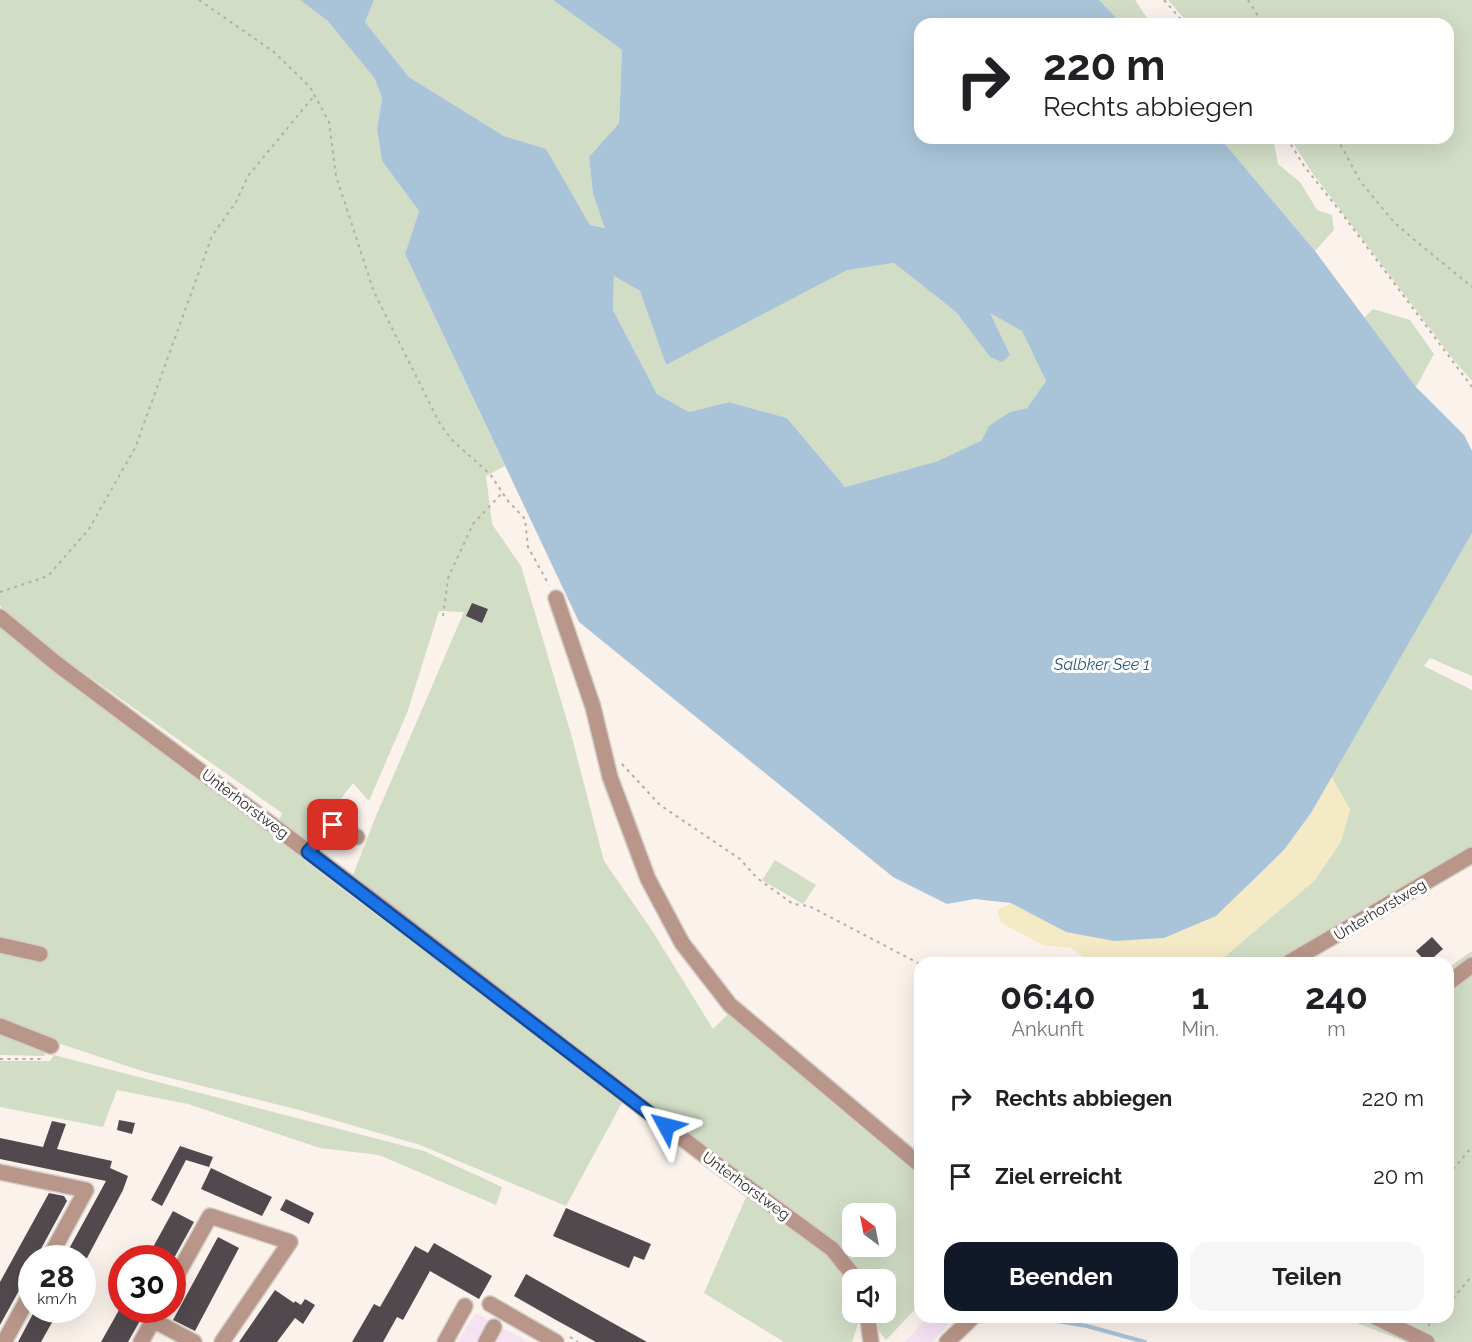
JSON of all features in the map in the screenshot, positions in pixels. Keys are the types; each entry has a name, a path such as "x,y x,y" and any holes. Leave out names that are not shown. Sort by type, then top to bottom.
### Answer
{"street":[{"path":"556,598 593,707 610,777 644,868 682,943 730,1005 914,1160"},
{"name":"Unterhorstweg","path":"0,617 57,664 308,852 704,1155 832,1249 848,1269"},
{"path":"308,852 333,825 357,837"},
{"name":"Unterhorstweg","path":"1298,957 1472,855"},
{"path":"0,945 40,954"},
{"path":"1454,978 1472,964"},
{"path":"0,1026 51,1046"},
{"path":"0,1172 86,1190 56,1245"},
{"path":"186,1259 210,1216 290,1242 222,1342"},
{"path":"490,1304 556,1342"},
{"path":"445,1342 465,1306"},
{"path":"4,1342 18,1316"},
{"path":"141,1342 152,1323"},
{"path":"167,1323 194,1342"},
{"path":"868,1323 871,1342"},
{"path":"947,1342 967,1323"},
{"path":"1387,1323 1427,1342"},
{"path":"486,1342 494,1327"}],"path":[{"path":"199,0 274,52 310,87 329,122 336,176 374,292 441,426 454,442 490,474 508,501 525,519 528,546 556,598"},
{"path":"1164,0 1180,18"},
{"path":"1248,0 1259,18"},
{"path":"0,592 48,576 89,529 135,448 212,236 236,202 248,176 315,96"},
{"path":"1291,144 1304,166 1472,387"},
{"path":"1340,144 1360,181 1393,221 1472,287"},
{"path":"444,616 448,578 473,524 503,492"},
{"path":"622,764 660,805 740,859 757,878 793,904 809,906 914,961"},
{"path":"0,1059 49,1059 51,1046"},
{"path":"1454,1168 1472,1147"},
{"path":"1454,1297 1472,1276"}],"shaded area":[{"path":"476,1313 528,1342 457,1342"},
{"path":"922,1323 949,1323 932,1342 902,1342 908,1339"}],"green space":[{"path":"0,0 300,0 328,20 375,79 382,98 377,129 382,161 419,211 405,254 505,466 486,476 492,524 521,566 571,734 604,861 651,929 713,1029 729,1013 914,1172 914,1310 886,1340 874,1323 896,1323 896,1269 858,1269 848,1257 896,1257 896,1203 842,1203 842,1250 351,880 376,816 464,612 439,611 407,713 369,801 353,783 307,842 278,824 282,813 56,653 40,645 11,620 0,605"},
{"path":"374,0 553,0 622,50 619,123 589,157 593,194 606,228 590,225 546,150 504,136 409,77 365,22"},
{"path":"1099,0 1135,0 1147,18 1116,18"},
{"path":"1168,0 1472,0 1472,381 1311,171 1294,144 1454,144 1454,18 1184,18"},
{"path":"1225,144 1274,144 1278,164 1300,182 1317,210 1332,215 1334,230 1315,251"},
{"path":"894,263 956,312 990,357 989,312 1022,331 1046,381 1027,408 1010,412 982,440 938,461 845,487 787,418 729,402 689,412 657,394 613,310 614,276 640,291 666,365 847,269"},
{"path":"1373,309 1410,320 1434,354 1416,387 1364,318"},
{"path":"1472,533 1472,676 1430,658 1424,666 1472,690 1472,846 1284,957 1224,957 1315,880 1350,810 1331,776"},
{"path":"0,623 57,671 346,892 624,1099 566,1206 420,1145 303,1111 142,1071 55,1042 0,1019"},
{"path":"775,860 816,885 803,904 762,880"},
{"path":"1472,951 1472,1342 1406,1342 1357,1323 1454,1323 1454,964"},
{"path":"0,1029 44,1052 45,1056 0,1055"},
{"path":"54,1055 424,1151 502,1187 496,1205 379,1155 320,1148 188,1104 117,1090 103,1127 0,1107 0,1061 50,1061"},
{"path":"747,1195 827,1253 842,1271 842,1323 858,1323 852,1342 784,1342 704,1293"}],"sand":[{"path":"1331,776 1350,810 1341,842 1315,880 1224,957 1083,957 1072,948 1043,945 1001,923 997,910 1011,903 1066,932 1164,938 1216,916 1284,850 1311,813"}],"water":[{"name":"Salbker See 1","path":"300,0 374,0 365,22 409,77 504,136 546,149 590,225 605,228 593,194 589,157 619,123 622,50 553,0 1099,0 1116,18 914,18 914,144 1225,144 1315,251 1416,387 1464,435 1472,451 1472,533 1311,813 1284,850 1216,916 1164,938 1114,941 1066,932 1011,903 975,899 947,904 893,877 579,622 405,254 419,211 382,161 377,129 382,98 375,79 328,21","holes":["894,263 956,312 990,357 1002,362 1010,355 990,313 1022,331 1046,381 1027,408 1010,412 989,426 982,440 938,461 845,487 787,418 729,402 689,412 657,394 613,310 614,276 640,291 666,365 847,270"]}],"building":[{"path":"472,603 488,609 482,623 466,616"},
{"path":"1432,937 1443,949 1434,957 1422,957 1416,951"},
{"path":"119,1120 135,1123 132,1134 117,1130"},
{"path":"52,1121 66,1124 57,1149 112,1161 110,1168 128,1176 94,1245 71,1245 106,1181 0,1159 0,1138 43,1147"},
{"path":"180,1146 213,1157 209,1167 186,1160 162,1206 151,1200"},
{"path":"211,1168 272,1197 262,1216 201,1189"},
{"path":"49,1193 64,1196 67,1201 43,1245 20,1245"},
{"path":"286,1199 314,1213 309,1224 280,1210"},
{"path":"566,1208 651,1244 644,1260 634,1256 629,1268 553,1236"},
{"path":"173,1211 194,1222 181,1245 154,1245"},
{"path":"218,1237 239,1248 195,1331 179,1323 186,1323 186,1296"},
{"path":"434,1243 492,1276 479,1299 430,1271 403,1320 397,1317 383,1342 352,1342 374,1304 380,1307 415,1246 428,1253"},
{"path":"18,1249 18,1292 0,1325 0,1282"},
{"path":"526,1274 647,1342 596,1342 556,1320 514,1296"},
{"path":"275,1290 294,1303 295,1301 301,1305 305,1299 315,1305 303,1324 295,1318 277,1342 239,1342"},
{"path":"28,1323 52,1323 41,1342 18,1342"},
{"path":"112,1323 139,1323 128,1342 101,1342"}],"waterway":[{"path":"1069,1323 1145,1342"}],"route":[{"path":"333,825 308,852 666,1126"}]}
